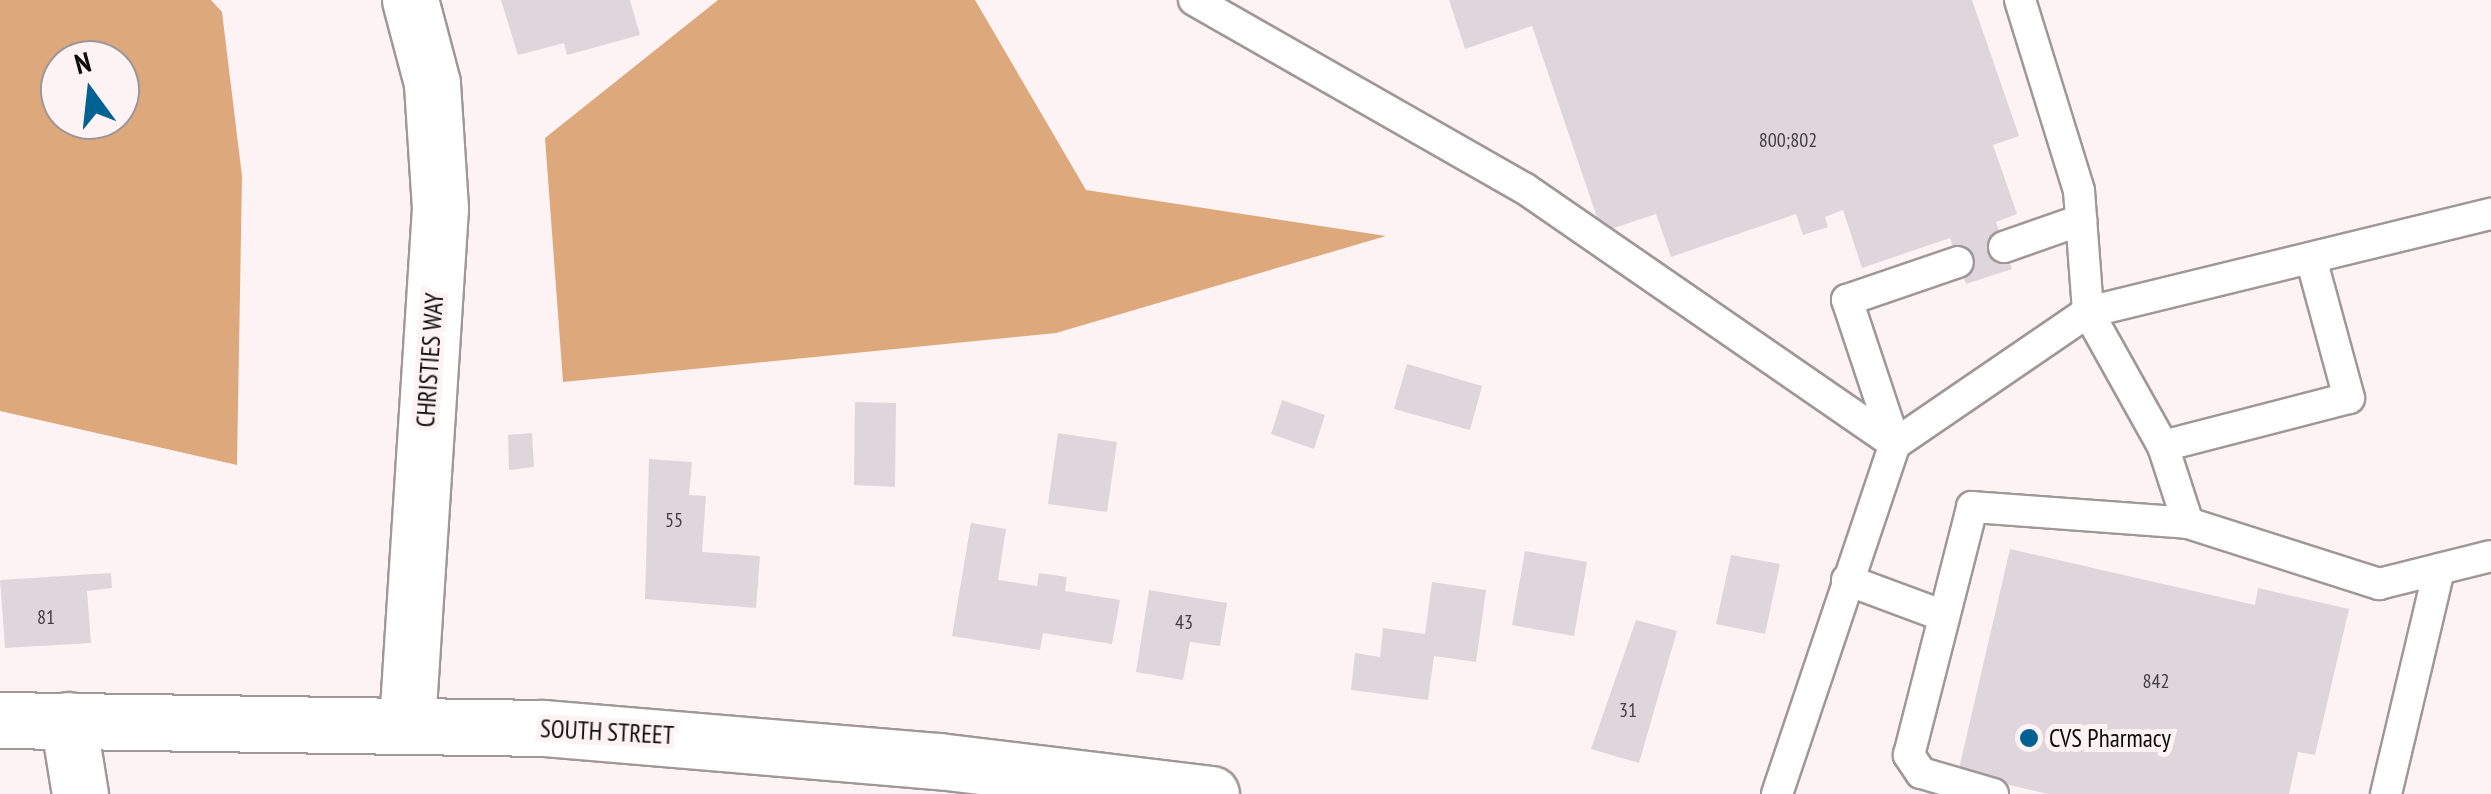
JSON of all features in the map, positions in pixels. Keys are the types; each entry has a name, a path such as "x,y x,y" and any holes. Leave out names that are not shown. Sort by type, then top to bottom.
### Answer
{"main road":[{"name":"CHRISTIES WAY","path":"407,724 440,208 432,82 410,0"},
{"name":"SOUTH STREET","path":"0,720 407,724 691,737 1211,794"},
{"path":"68,720 80,794"}],"lane":[{"path":"1194,0 1524,188 1895,444"},
{"path":"2020,0 2067,140 2082,220 2088,312 2163,446 2188,523"},
{"path":"1777,794 1895,444 2088,312 2491,214"},
{"path":"2004,247 2082,220"},
{"path":"2163,446 2349,398 2311,258"},
{"path":"1895,444 1846,300 1958,262"},
{"path":"1994,794 1922,773 1909,756 1972,506 2188,523 2378,584 2491,556"},
{"path":"2386,794 2439,569"},
{"path":"1847,580 1944,616"}],"shaded area":[{"path":"0,0 211,0 222,12 242,176 237,465 0,411"},
{"path":"718,0 975,0 1086,190 1386,236 1056,333 563,382 545,138"}],"building":[{"path":"501,0 630,0 640,35 567,55 564,43 518,55"},
{"path":"1449,0 1972,0 2019,136 1993,145 2017,214 1996,222 2012,269 1966,284 1950,238 1862,268 1843,210 1825,217 1828,227 1803,235 1796,214 1671,257 1656,214 1602,232 1532,26 1465,49"},
{"path":"1407,364 1482,386 1470,430 1394,409"},
{"path":"1282,400 1325,415 1314,449 1271,434"},
{"path":"855,402 896,403 895,487 854,485"},
{"path":"532,433 534,467 509,470 508,435"},
{"path":"1058,433 1117,442 1107,512 1048,504"},
{"path":"649,459 692,462 689,495 706,496 702,552 760,556 756,608 645,599"},
{"path":"971,523 1006,529 998,580 1037,586 1039,573 1067,577 1065,591 1120,600 1112,644 1043,633 1040,650 952,636"},
{"name":"CVS Pharmacy","path":"2010,549 2255,605 2258,588 2349,609 2315,755 2298,752 2289,794 2048,794 1958,773"},
{"path":"1525,551 1587,562 1574,636 1512,625"},
{"path":"1731,555 1780,564 1765,634 1716,624"},
{"path":"111,573 112,588 87,591 91,643 5,648 0,580"},
{"path":"1432,582 1486,590 1476,662 1434,656 1428,700 1351,690 1355,653 1380,657 1383,628 1425,634"},
{"path":"1149,590 1227,603 1220,646 1190,642 1183,680 1136,672"},
{"path":"1636,620 1677,631 1639,763 1591,749"}],"place":[{"name":"CVS Pharmacy","path":"2029,738"}]}
